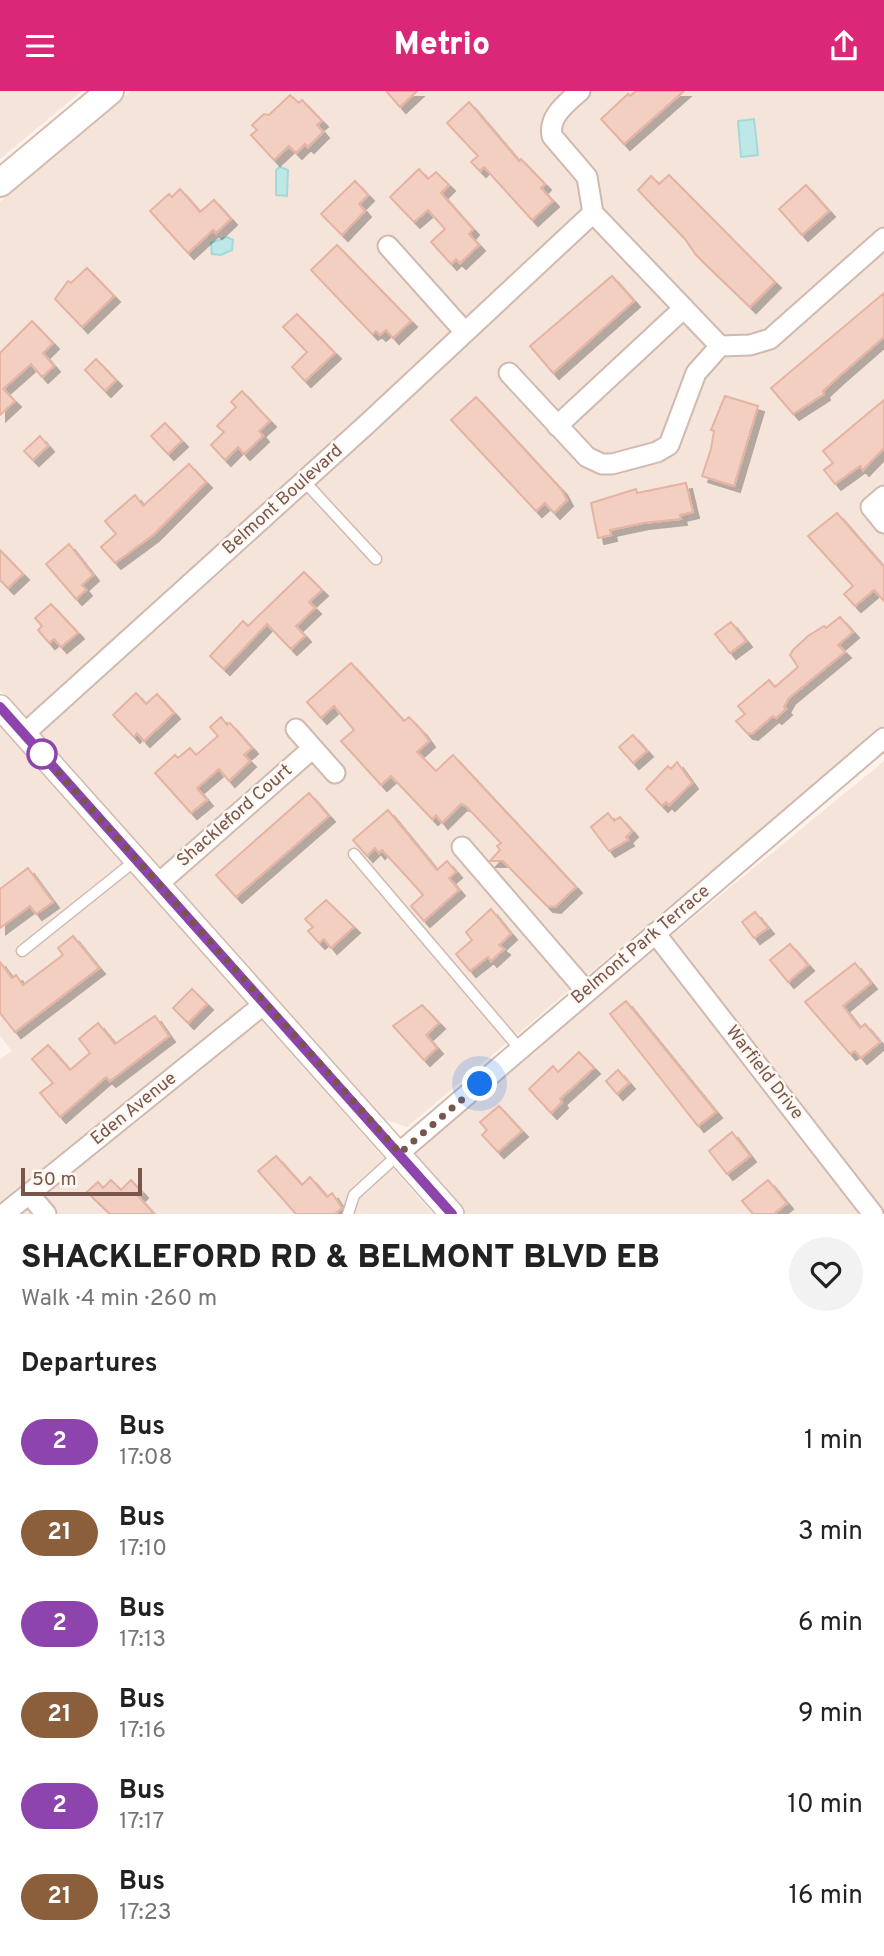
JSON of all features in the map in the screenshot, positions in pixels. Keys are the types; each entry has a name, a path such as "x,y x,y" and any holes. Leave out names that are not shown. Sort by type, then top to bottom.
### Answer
{"main road":[{"path":"0,183 110,91"}],"street":[{"path":"580,91 559,110 551,129 552,136 587,177 593,213 720,346"},
{"name":"Belmont Boulevard","path":"24,734 304,481 593,213"},
{"path":"509,373 587,457 602,464 664,449 673,440 696,373 720,346 750,345 769,338 884,238"},
{"path":"388,246 464,331"},
{"path":"557,426 684,308"},
{"path":"884,496 871,507 884,523"},
{"path":"0,707 452,1214"},
{"path":"296,729 335,773"},
{"name":"Belmont Park Terrace","path":"400,1153 884,738"},
{"name":"Shackleford Court","path":"158,884 313,748"},
{"path":"462,847 586,991"},
{"name":"Warfield Drive","path":"655,933 873,1214"},
{"name":"Eden Avenue","path":"4,1214 264,1003"},
{"path":"30,1195 46,1214"}],"lane":[{"path":"304,481 376,559"},
{"path":"354,854 520,1049"},
{"path":"22,951 137,860"},
{"path":"348,1214 354,1195 400,1153"}],"shaded area":[{"path":"0,91 82,91 0,159"},
{"path":"131,91 884,91 884,725 407,1127 378,1117 0,690 0,202"},
{"path":"0,720 433,1214 0,1214 0,1059 12,1051 0,1036"},
{"path":"884,761 884,1214 462,1214 415,1158 421,1141"}],"water":[{"path":"754,119 758,155 741,157 738,121"},
{"path":"280,167 288,170 287,196 276,195 276,170"},
{"path":"227,237 233,240 232,250 221,255 212,254 211,243"}],"building":[{"path":"386,91 417,91 400,107"},
{"path":"636,91 684,91 624,144 601,119 628,94 630,96"},
{"path":"290,95 299,103 302,100 322,121 317,125 323,132 308,147 305,144 296,153 289,146 274,160 251,135 257,130 252,125 264,114 269,115"},
{"path":"469,102 519,161 521,159 545,184 541,188 553,201 532,220 484,167 480,171 471,162 478,156 447,123"},
{"path":"419,169 428,179 436,172 449,185 441,193 473,229 469,234 479,245 460,263 456,259 451,264 431,242 445,229 428,210 414,222 390,197"},
{"path":"669,175 775,282 750,307 696,255 685,239 638,190 651,176 659,184"},
{"path":"355,181 368,195 359,204 365,211 342,235 321,214"},
{"path":"806,185 829,211 802,235 779,209"},
{"path":"180,189 200,212 214,200 231,219 216,233 213,230 188,253 150,211 169,194 172,197"},
{"path":"337,245 411,321 393,338 386,330 380,335 376,331 372,334 311,270"},
{"path":"87,268 114,296 82,327 55,299 68,281 71,283"},
{"path":"612,276 634,301 553,373 530,346"},
{"path":"884,293 884,337 823,391 824,394 793,414 771,388"},
{"path":"297,314 335,353 305,381 292,367 307,352 283,327"},
{"path":"32,321 53,343 43,353 54,366 42,377 31,364 3,389 15,401 0,415 0,353"},
{"path":"96,359 116,380 105,391 85,370"},
{"path":"242,391 270,421 259,431 263,436 244,454 238,447 225,460 211,445 224,432 217,426 236,407 231,402"},
{"path":"725,396 758,406 734,486 702,476 711,449 714,431 711,430"},
{"path":"476,397 561,489 567,500 554,513 545,503 536,511 451,420"},
{"path":"884,400 884,448 863,470 860,466 835,484 824,470 833,463 823,451"},
{"path":"165,423 182,441 168,454 151,436"},
{"path":"40,436 48,446 33,460 24,451"},
{"path":"189,464 206,482 153,535 115,563 101,547 116,534 105,521 135,495 143,506"},
{"path":"686,483 693,512 680,515 681,519 610,530 611,535 598,538 591,503 636,489 637,493"},
{"path":"837,513 884,567 884,601 874,590 855,606 844,594 853,586 808,536"},
{"path":"69,544 93,575 82,585 86,590 76,599 46,564"},
{"path":"0,550 23,574 8,588 0,580"},
{"path":"304,572 322,590 309,602 315,608 296,626 305,636 291,649 267,624 224,669 210,656 243,621 248,626"},
{"path":"51,604 78,633 61,647 54,639 49,643 38,630 42,626 35,618"},
{"path":"840,617 853,632 838,645 845,652 789,698 784,707 786,709 776,718 773,716 752,734 747,733 736,721 745,714 738,706 769,680 775,687 798,667 790,655 793,650 808,636 824,626 826,628"},
{"path":"731,622 746,641 730,653 715,634"},
{"path":"351,663 404,721 409,717 421,730 429,741 417,752 436,771 453,755 576,887 555,907 547,906 503,861 490,861 500,850 497,846 501,843 466,806 461,804 442,823 436,815 432,819 391,776 381,785 341,741 354,730 334,706 321,718 307,702"},
{"path":"136,693 146,704 157,694 174,713 144,741 137,733 134,737 113,715"},
{"path":"221,717 227,725 230,723 252,748 244,755 250,761 229,781 219,769 197,788 207,800 191,813 155,773 175,755 178,758 190,748 196,755 218,736 210,727"},
{"path":"633,735 647,751 633,763 619,747"},
{"path":"677,762 692,783 669,805 666,802 662,806 646,789 668,766 671,769"},
{"path":"309,793 329,816 236,897 216,875"},
{"path":"388,810 437,870 447,861 456,872 449,878 459,890 424,921 411,906 423,895 382,850 379,853 375,848 367,856 353,840"},
{"path":"608,813 614,821 620,817 632,831 626,837 628,840 609,851 591,827"},
{"path":"28,868 53,902 36,914 30,906 0,928 0,889"},
{"path":"326,900 354,927 331,948 324,939 319,943 308,931 313,927 305,919"},
{"path":"491,909 511,934 499,945 504,949 491,961 488,957 470,971 456,954 472,940 466,932"},
{"path":"755,912 768,928 754,938 742,922"},
{"path":"73,936 99,968 15,1032 0,1013 0,962 12,978 16,975 23,985 63,955 58,948"},
{"path":"790,944 808,965 788,982 770,960"},
{"path":"855,963 871,983 843,1006 860,1028 865,1024 880,1042 861,1058 855,1051 850,1054 805,1002"},
{"path":"192,989 207,1004 188,1023 173,1008"},
{"path":"626,1001 716,1112 698,1126 610,1014"},
{"path":"422,1005 439,1023 426,1035 437,1048 424,1060 393,1026"},
{"path":"155,1016 169,1036 110,1081 106,1077 60,1117 40,1093 53,1083 32,1059 48,1045 70,1070 90,1053 79,1039 98,1023 115,1044"},
{"path":"579,1052 594,1068 560,1099 562,1102 551,1113 529,1089 553,1066 558,1072"},
{"path":"618,1070 629,1083 617,1094 606,1081"},
{"path":"499,1106 522,1131 498,1152 482,1135 487,1130 480,1122"},
{"path":"732,1132 750,1156 727,1174 709,1151"},
{"path":"276,1156 302,1185 310,1177 327,1197 332,1193 342,1208 335,1214 296,1214 258,1171"},
{"path":"111,1180 121,1190 131,1180 142,1192 138,1196 154,1214 110,1214 87,1192 98,1182 103,1188"},
{"path":"768,1180 787,1203 774,1214 753,1214 742,1201"}],"bus line":[{"name":"2","path":"0,707 452,1214"}],"route":[{"path":"42,754 400,1153 480,1084"}]}
